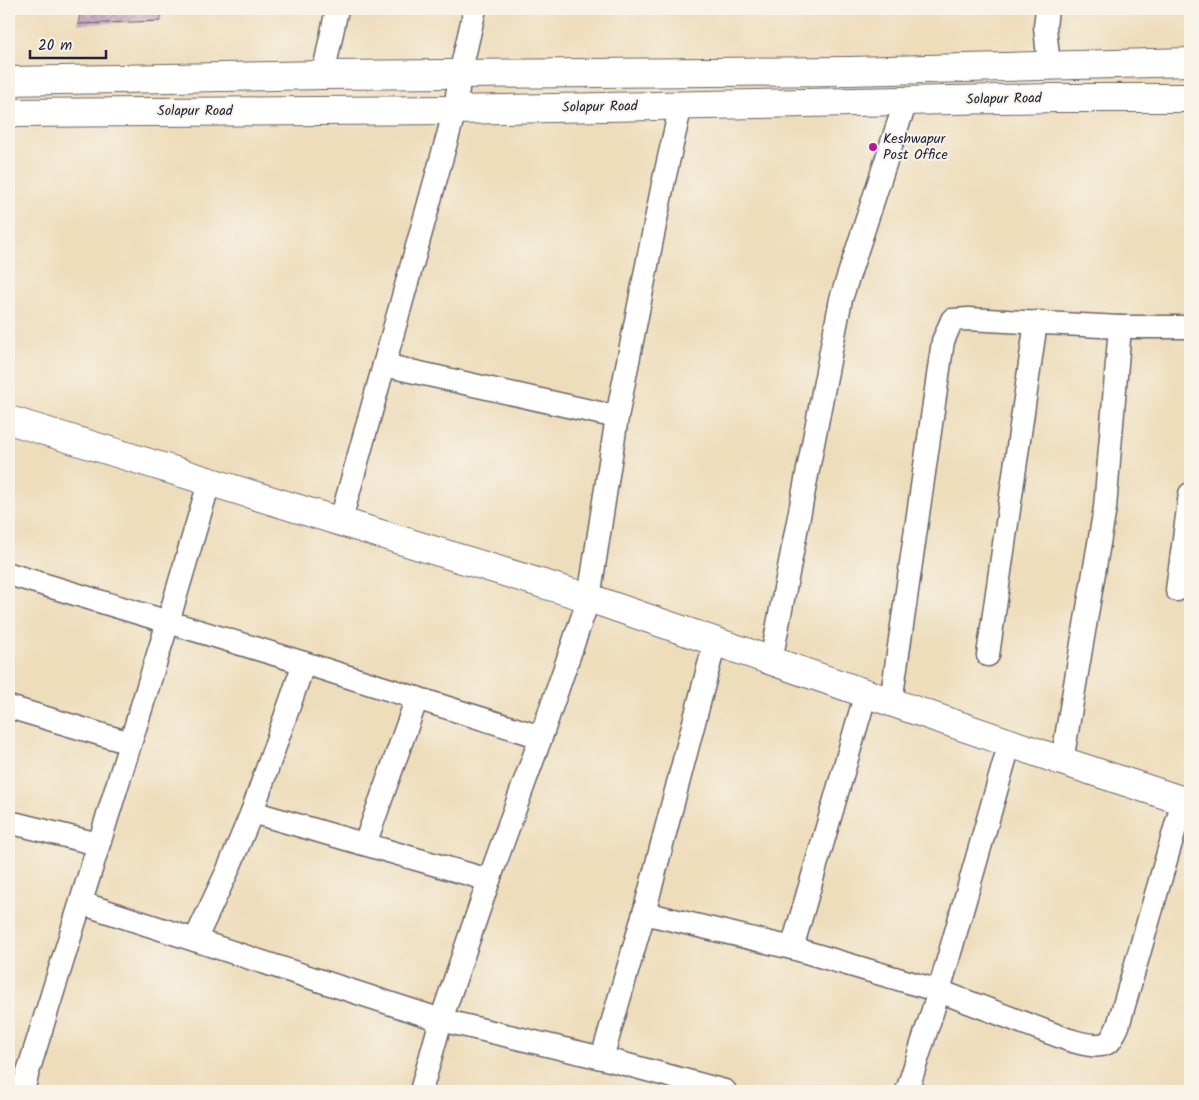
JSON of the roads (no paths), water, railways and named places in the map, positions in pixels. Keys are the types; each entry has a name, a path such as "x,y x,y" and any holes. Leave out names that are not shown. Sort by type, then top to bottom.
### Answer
{"main road":[{"path":"9,81 323,75 850,71 1190,62"},
{"name":"Solapur Road","path":"9,112 454,110 1055,98 1190,98"},
{"path":"9,420 588,598 1187,802"}],"street":[{"path":"323,75 337,9"},
{"path":"340,523 454,110 475,9"},
{"path":"1047,9 1045,26 1049,66"},
{"path":"771,661 841,299 907,101"},
{"path":"421,1091 441,1020 588,598 616,417 663,184 681,105"},
{"path":"792,948 878,698 943,341 952,320 969,319 1120,327 1190,327"},
{"path":"988,655 1036,322"},
{"path":"1062,761 1105,508 1120,327"},
{"path":"384,365 616,417"},
{"path":"23,1091 26,1075 168,622 209,483"},
{"path":"1177,590 1190,494"},
{"path":"9,574 541,737"},
{"path":"602,1058 644,912 715,642"},
{"path":"195,940 227,872 252,812 304,663"},
{"path":"365,844 417,698"},
{"path":"9,707 130,743"},
{"path":"907,1091 939,991 1010,742"},
{"path":"644,912 792,948 939,991 1069,1040 1086,1045 1099,1046 1109,1041 1118,1026 1187,802"},
{"path":"252,812 489,880"},
{"path":"9,822 98,844"},
{"path":"81,903 441,1020 602,1058 725,1091"}],"place":[{"name":"Keshwapur Post Office","path":"873,147"}]}
